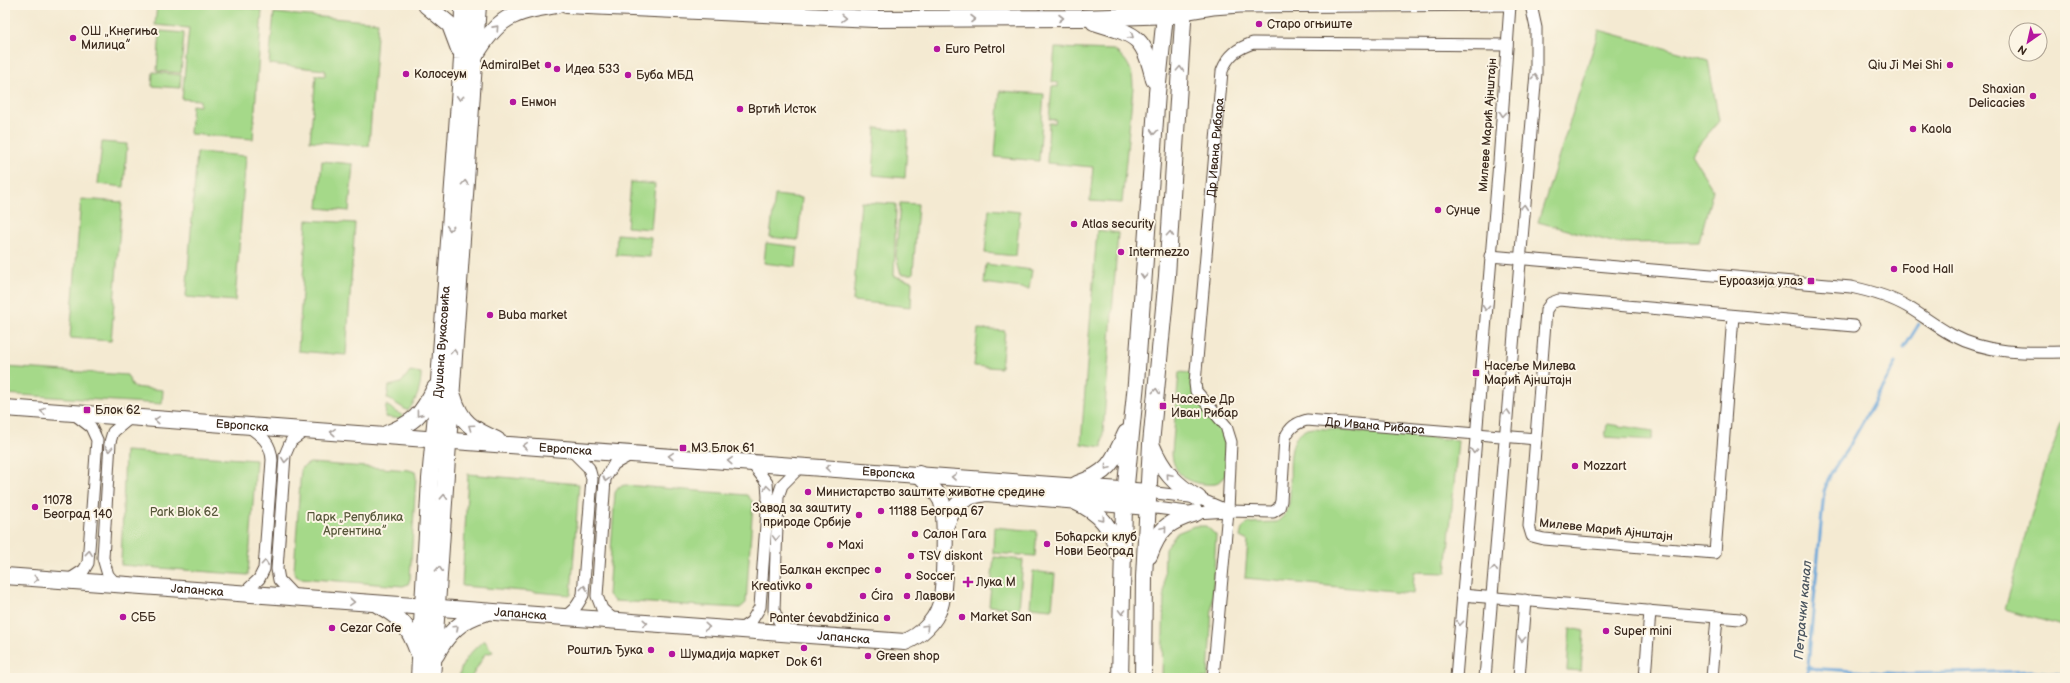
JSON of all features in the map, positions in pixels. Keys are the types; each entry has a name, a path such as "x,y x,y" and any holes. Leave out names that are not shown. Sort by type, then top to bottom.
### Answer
{"street":[{"path":"426,5 450,25 468,59 488,36 507,18 529,10 556,5"},
{"name":"Душана Вукасовића","path":"464,5 468,59"},
{"name":"Душана Вукасовића","path":"432,678 427,659 441,440 468,59 478,5"},
{"path":"566,5 874,19 1082,18 1165,11 1240,7 1511,5"},
{"name":"Милеве Марић Ајнштајн","path":"1456,678 1511,5"},
{"path":"1485,678 1519,258 1536,73 1536,28 1531,5"},
{"path":"1143,678 1144,578 1151,444 1167,276 1184,10"},
{"path":"1120,678 1124,497 1132,421 1157,93 1165,11"},
{"path":"1082,18 1124,32 1138,40 1148,54 1157,93"},
{"name":"Др Ивана Рибара","path":"1213,678 1228,510 1231,457 1230,436 1222,421 1196,391 1195,383 1217,120 1224,64 1239,48 1253,43 1507,45"},
{"path":"1490,256 1850,287 1868,291 1907,306 1952,335 1982,347 2005,352 2065,352"},
{"name":"Милеве Марић Ајнштајн","path":"1733,316 1715,552 1544,539 1532,536 1529,526 1546,310 1551,303 1559,300 1854,326"},
{"path":"383,436 408,424 418,417 445,386 457,411 465,422 478,431 506,444"},
{"name":"Европска","path":"5,408 919,474 1124,497"},
{"path":"67,581 74,578 84,570 88,563 97,440 91,427 73,413"},
{"path":"117,585 108,575 103,563 109,450 113,432 130,418"},
{"name":"Др Ивана Рибара","path":"1124,497 1228,510 1265,513 1273,512 1278,508 1281,501 1285,438 1288,430 1300,422 1315,420 1475,434"},
{"path":"1123,573 1119,552 1103,520 1071,492 1103,472 1116,456 1132,421"},
{"path":"243,594 259,579 264,569 272,460 270,446 264,439 247,426"},
{"path":"296,598 279,580 277,569 285,455 291,441 306,430"},
{"path":"1475,434 1536,439"},
{"path":"1144,578 1154,544 1165,528 1197,506 1166,474 1151,444"},
{"path":"562,617 570,614 574,610 583,595 592,486 589,468 570,449"},
{"path":"615,621 602,609 597,596 604,479 614,464 633,454"},
{"path":"739,630 751,622 760,607 768,497 767,483 751,462"},
{"path":"792,634 784,629 774,610 778,497 782,484 801,466"},
{"name":"Јапанска","path":"5,576 905,642 916,637 933,619 941,605 945,527 941,500 919,474"},
{"name":"Европска","path":"976,494 1071,492"},
{"name":"Јапанска","path":"945,527 955,507 961,501 976,494"},
{"path":"1462,595 1740,619"},
{"path":"1519,678 1525,600"},
{"path":"374,603 392,614 407,626 427,659 456,626 477,615 492,612"},
{"path":"1645,678 1650,611"},
{"path":"1712,678 1718,617"},
{"name":"Душана Вукасовића","path":"419,678 427,659"}],"green space":[{"path":"157,5 225,5 262,10 253,139 190,134 192,105 200,106 200,100 182,99 189,28 155,25"},
{"path":"274,13 378,22 369,146 310,141 316,75 325,76 325,70 269,64"},
{"path":"1599,30 1708,60 1719,121 1691,154 1713,190 1699,242 1616,243 1538,222"},
{"path":"160,31 184,33 181,73 157,71"},
{"path":"1055,48 1114,50 1123,58 1131,70 1133,87 1122,203 1090,201 1093,167 1047,163 1049,123 1055,123 1056,120 1049,119 1052,86 1058,87 1058,83 1052,82"},
{"path":"153,72 181,75 180,88 152,86"},
{"path":"1000,91 1044,94 1039,161 995,157"},
{"path":"876,128 908,131 905,178 873,175"},
{"path":"102,142 127,144 124,187 98,184"},
{"path":"197,152 246,156 235,301 186,297"},
{"path":"322,161 353,164 349,211 318,208"},
{"path":"631,182 655,184 651,229 627,227"},
{"path":"775,195 802,198 798,240 770,237"},
{"path":"81,199 122,202 111,341 70,338"},
{"path":"861,202 896,204 894,276 912,281 911,307 853,301"},
{"path":"900,203 918,204 913,274 901,274 896,256"},
{"path":"989,209 1020,212 1016,256 985,253"},
{"path":"307,220 355,223 346,355 298,351"},
{"path":"1097,230 1118,233 1102,447 1081,444"},
{"path":"617,234 651,237 650,257 616,255"},
{"path":"766,243 798,247 796,267 764,263"},
{"path":"986,264 1032,270 1029,289 984,283"},
{"path":"978,329 1005,331 1001,368 974,366"},
{"path":"5,367 127,375 133,387 163,390 162,404 5,394"},
{"path":"410,371 421,373 421,379 418,394 408,411 387,398 389,386 401,383"},
{"path":"1179,372 1190,373 1191,383 1197,398 1223,435 1226,452 1225,476 1216,484 1200,484 1186,479 1176,469 1173,462 1172,453"},
{"path":"386,405 403,416 402,419 385,417"},
{"path":"2065,412 2065,627 2005,609 2043,475"},
{"path":"1607,424 1653,431 1651,440 1605,437"},
{"path":"1314,428 1458,440 1446,573 1414,572 1413,594 1245,578 1248,541 1240,537 1242,528 1249,523 1277,522 1284,515 1290,500 1290,462 1292,449 1296,439 1303,431"},
{"name":"Park Blok 62","path":"125,451 256,460 248,575 121,565"},
{"name":"Парк „Република Аргентина”","path":"310,463 409,470 415,472 416,477 410,579 408,584 403,586 300,578 296,576 294,571 301,468"},
{"path":"468,474 579,484 571,595 462,586"},
{"path":"625,485 747,495 753,502 746,603 740,608 614,601 608,595 615,493 618,487"},
{"path":"1194,526 1206,526 1216,535 1208,678 1162,678 1165,549 1177,533"},
{"path":"994,527 1037,531 1035,556 993,553"},
{"path":"994,557 1023,560 1019,609 989,606"},
{"path":"1033,571 1055,574 1052,609 1030,607"},
{"path":"1570,629 1584,630 1581,671 1567,670"},
{"path":"484,640 493,652 485,654 471,678 459,678 464,662"}],"waterway":[{"name":"Петрачки канал","path":"1904,348 1919,324"},
{"name":"Петрачки канал","path":"1807,678 1824,491 1831,473 1850,445 1896,363"},
{"name":"Петрачки канал","path":"1807,668 1904,674 2033,671 2065,675"}],"place":[{"name":"Старо огњиште","path":"1259,24"},
{"name":"ОШ „Кнегиња Милица”","path":"73,38"},
{"name":"Euro Petrol","path":"937,49"},
{"name":"AdmiralBet","path":"548,65"},
{"name":"Qiu Ji Mei Shi","path":"1950,65"},
{"name":"Идеа 533","path":"557,69"},
{"name":"Колосеум","path":"406,74"},
{"name":"Буба МБД","path":"628,75"},
{"name":"Shaxian Delicacies","path":"2033,96"},
{"name":"Енмон","path":"513,102"},
{"name":"Вртић Исток","path":"740,109"},
{"name":"Kaola","path":"1913,129"},
{"name":"Сунце","path":"1438,210"},
{"name":"Atlas security","path":"1074,224"},
{"name":"Intermezzo","path":"1121,252"},
{"name":"Food Hall","path":"1894,269"},
{"name":"Еуроазија улаз","path":"1811,281"},
{"name":"Buba market","path":"490,315"},
{"name":"Насеље Милева Марић Ајнштајн","path":"1476,373"},
{"name":"Насеље Др Иван Рибар","path":"1163,406"},
{"name":"Блок 62","path":"87,410"},
{"name":"МЗ Блок 61","path":"683,448"},
{"name":"Mozzart","path":"1575,466"},
{"name":"Министарство заштите животне средине","path":"808,492"},
{"name":"11078 Београд 140","path":"35,507"},
{"name":"11188 Београд 67","path":"881,511"},
{"name":"Завод за заштиту природе Србије","path":"859,515"},
{"name":"Салон Гага","path":"915,534"},
{"name":"Боћарски клуб Нови Београд","path":"1047,544"},
{"name":"Maxi","path":"830,545"},
{"name":"TSV diskont","path":"911,556"},
{"name":"Балкан експрес","path":"878,570"},
{"name":"Soccer","path":"908,576"},
{"name":"Лука М","path":"968,582"},
{"name":"Kreativko","path":"809,586"},
{"name":"Ćira","path":"863,596"},
{"name":"Лавови","path":"907,596"},
{"name":"СББ","path":"123,617"},
{"name":"Market San","path":"962,617"},
{"name":"Panter ćevabdžinica","path":"887,618"},
{"name":"Cezar Cafe","path":"332,628"},
{"name":"Super mini","path":"1606,631"},
{"name":"Dok 61","path":"804,648"},
{"name":"Роштиљ Ђука","path":"651,650"},
{"name":"Шумадија маркет","path":"672,654"},
{"name":"Green shop","path":"868,656"}]}
